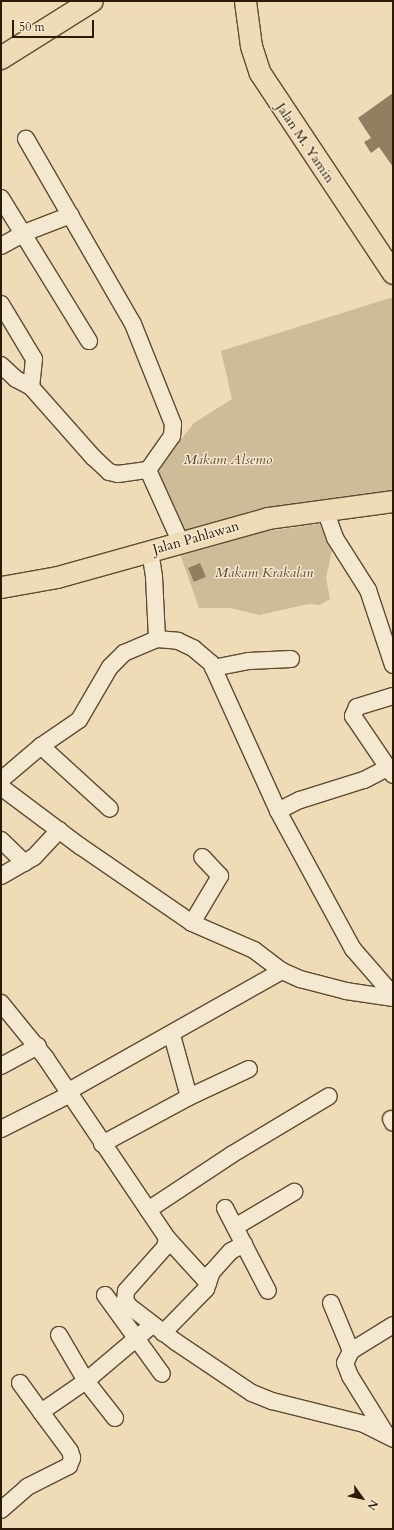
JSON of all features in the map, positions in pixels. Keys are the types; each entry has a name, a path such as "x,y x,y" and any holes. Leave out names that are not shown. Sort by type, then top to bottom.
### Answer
{"highway":[{"path":"1,58 92,1"}],"main road":[{"name":"Jalan M. Yamin","path":"245,1 251,46 260,73 393,273"},
{"name":"Jalan Pahlawan","path":"1,587 57,577 180,541 268,518 393,501"}],"street":[{"path":"1,366 16,379 31,387 100,466 118,474 148,470 172,436 173,424 133,324 26,139"},
{"path":"1,198 24,233 88,341"},
{"path":"1,246 24,233 71,215"},
{"path":"1,304 34,359 31,387"},
{"path":"148,470 180,541"},
{"path":"325,510 335,538 368,590 393,665"},
{"path":"150,551 154,577 157,639"},
{"path":"1,780 41,746 79,720 117,658 144,643 157,639 178,641 193,648 207,658 213,668 278,811 353,949 393,996"},
{"path":"213,668 249,661 291,659"},
{"path":"278,811 300,800 390,771 354,718 353,713 357,707 393,696"},
{"path":"41,746 110,809"},
{"path":"1,787 59,830 192,923 254,950 282,971 323,985 393,996"},
{"path":"1,876 25,863 40,852 59,830"},
{"path":"1,840 25,863"},
{"path":"192,923 220,877 217,871 202,857"},
{"path":"1,1129 68,1094 129,1056 172,1035 282,971"},
{"path":"1,1003 38,1046 68,1094 167,1238 208,1282"},
{"path":"172,1035 189,1097"},
{"path":"1,1066 38,1046"},
{"path":"102,1144 189,1097 249,1069"},
{"path":"148,1210 231,1156 329,1096"},
{"path":"235,1227 294,1192"},
{"path":"225,1208 268,1291"},
{"path":"167,1238 165,1247 131,1284 125,1295 129,1306 158,1329 258,1396 364,1424 389,1437"},
{"path":"41,1412 86,1380 137,1339 158,1329 198,1298 208,1282 212,1272 231,1251 244,1244"},
{"path":"105,1295 162,1374"},
{"path":"331,1303 352,1351"},
{"path":"389,1437 348,1373 346,1361 352,1351 393,1325"},
{"path":"59,1335 86,1380 115,1418"},
{"path":"1,1510 27,1487 69,1466 72,1458 70,1451 20,1383"}],"green space":[{"name":"Makam Alsemo","path":"393,297 393,491 312,501 231,518 183,533 154,473 194,423 232,399 221,351"},
{"name":"Makam Krakalan","path":"319,524 333,546 326,578 330,599 320,605 309,604 259,615 230,608 199,608 179,551 240,535"}],"building":[{"path":"393,93 393,167 379,147 371,153 364,142 371,138 358,118"},
{"path":"200,563 206,577 194,582 188,568"}]}
